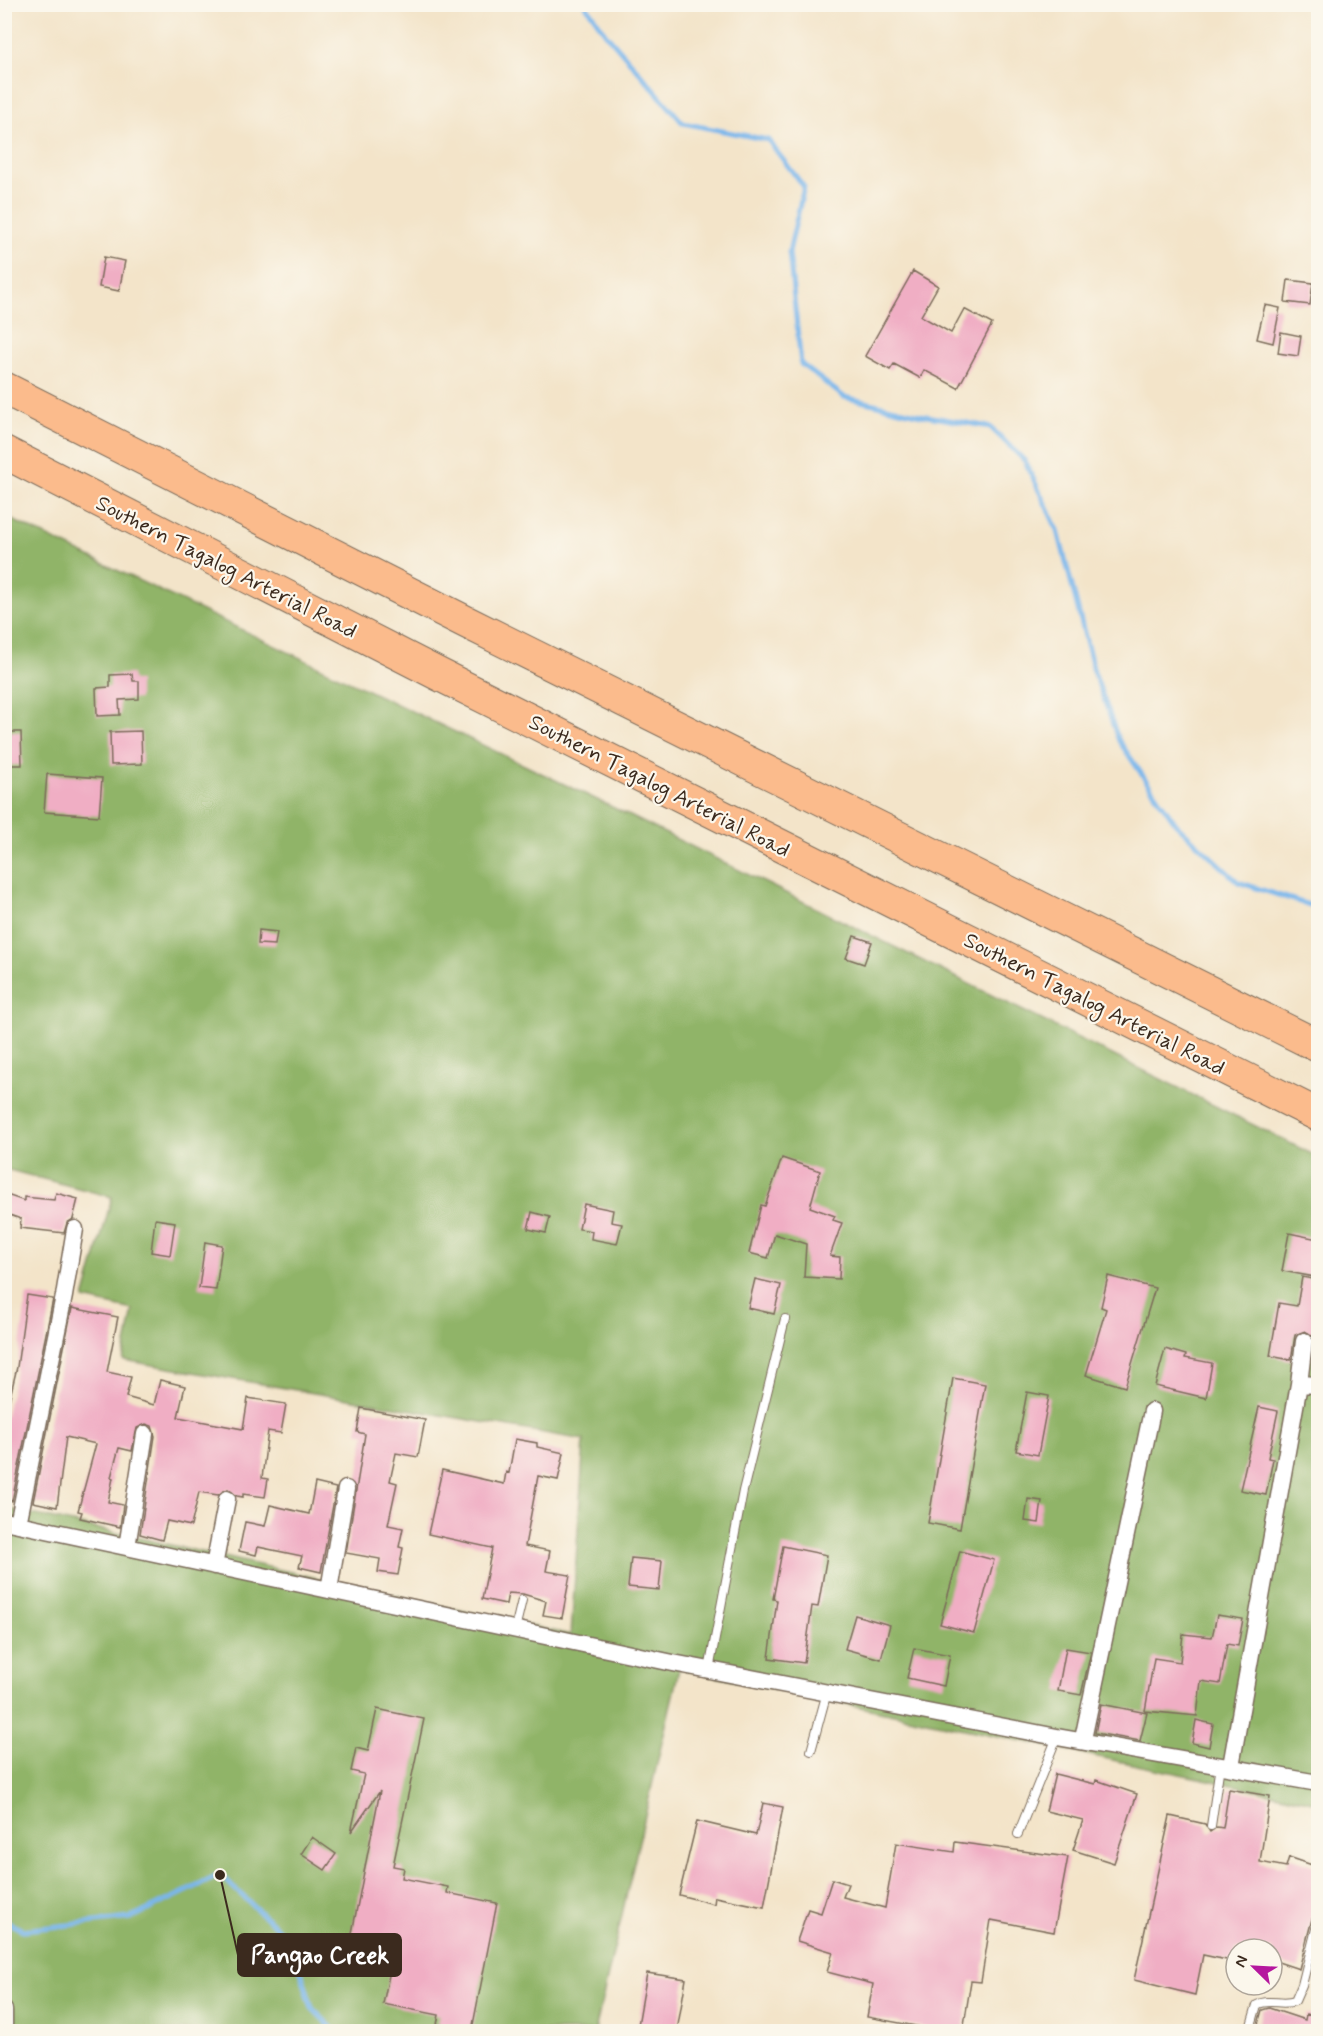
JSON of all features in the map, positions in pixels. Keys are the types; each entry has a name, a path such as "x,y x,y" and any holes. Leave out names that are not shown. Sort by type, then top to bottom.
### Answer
{"highway":[{"path":"4,388 477,627 1318,1046"},
{"name":"Southern Tagalog Arterial Road","path":"4,452 438,674 1318,1115"}],"street":[{"path":"75,1229 64,1296 11,1523 709,1670 1057,1737 1083,1739 1318,1783"},
{"path":"1226,1765 1299,1384 1304,1341"},
{"path":"1299,1384 1318,1385"},
{"path":"1083,1739 1152,1411"},
{"path":"127,1547 146,1434"},
{"path":"329,1590 346,1489"},
{"path":"214,1566 227,1499"},
{"path":"4,2010 4,2025"}],"lane":[{"path":"709,1670 743,1491 785,1319"},
{"path":"515,1629 522,1600"},
{"path":"811,1751 827,1692"},
{"path":"1018,1834 1057,1737"},
{"path":"1211,1826 1226,1765"},
{"path":"1249,2031 1257,2005 1267,2002 1287,2004 1295,2001 1302,1985 1318,1921"}],"green space":[{"path":"4,516 612,807 1318,1157 1318,1803 679,1669 595,2031 5,2031 5,1508 571,1635 584,1440 123,1360 133,1310 84,1299 112,1197 5,1169"}],"building":[{"path":"104,257 125,261 119,291 99,287"},
{"path":"913,271 938,286 921,316 951,333 964,309 992,324 958,388 924,370 920,378 894,364 890,370 865,356"},
{"path":"1288,280 1313,283 1310,305 1285,302"},
{"path":"1265,305 1280,308 1273,343 1257,339"},
{"path":"1281,332 1301,336 1298,356 1278,353"},
{"path":"132,674 133,681 139,681 139,699 119,700 120,715 97,716 96,688 110,687 110,675"},
{"path":"141,731 142,764 111,765 110,732"},
{"path":"4,732 21,732 22,765 4,765"},
{"path":"47,774 102,778 99,816 44,812"},
{"path":"259,930 277,932 275,945 258,944"},
{"path":"854,936 872,942 864,964 846,958"},
{"path":"782,1158 820,1171 810,1207 835,1216 833,1220 842,1223 830,1256 840,1257 839,1279 804,1277 806,1244 775,1234 768,1258 749,1253 761,1205 765,1206"},
{"path":"56,1193 78,1199 73,1219 67,1223 64,1233 20,1228 21,1219 4,1213 4,1194 24,1201 24,1197 54,1200"},
{"path":"584,1204 613,1210 611,1222 622,1224 617,1244 591,1239 592,1231 579,1229"},
{"path":"532,1212 550,1217 546,1233 528,1229"},
{"path":"155,1219 175,1222 170,1255 151,1252"},
{"path":"1289,1233 1318,1239 1315,1277 1282,1271"},
{"path":"205,1242 222,1245 216,1290 199,1288"},
{"path":"1108,1276 1155,1288 1125,1387 1086,1375 1106,1309 1101,1307"},
{"path":"1302,1277 1318,1280 1318,1360 1312,1359 1313,1336 1305,1331 1295,1335 1291,1360 1270,1356 1279,1303 1297,1306"},
{"path":"755,1279 781,1285 774,1314 748,1308"},
{"path":"27,1295 53,1299 12,1501 5,1500 10,1480 4,1478 4,1422 17,1367"},
{"path":"72,1308 118,1317 107,1372 131,1377 126,1397 154,1405 160,1380 185,1386 178,1417 243,1429 248,1398 286,1404 281,1433 268,1431 262,1478 268,1479 265,1497 243,1494 243,1497 237,1496 228,1489 218,1495 199,1492 191,1526 167,1521 162,1540 140,1534 155,1436 152,1426 146,1424 137,1428 132,1451 119,1448 111,1477 113,1478 108,1502 123,1505 120,1527 80,1518 82,1512 78,1511 96,1444 66,1437 57,1507 33,1502"},
{"path":"1165,1349 1186,1355 1185,1358 1212,1363 1206,1398 1155,1386"},
{"path":"953,1378 985,1384 960,1529 928,1523"},
{"path":"1027,1392 1049,1396 1038,1455 1016,1451"},
{"path":"1259,1407 1278,1411 1268,1458 1273,1459 1266,1495 1240,1490"},
{"path":"361,1408 425,1420 418,1457 396,1453 390,1481 397,1483 388,1525 403,1528 399,1547 403,1548 398,1575 378,1572 380,1559 346,1553 365,1434 357,1432"},
{"path":"515,1439 537,1443 537,1447 564,1453 558,1480 538,1476 525,1546 550,1551 546,1571 570,1575 562,1618 543,1615 546,1601 523,1594 508,1593 506,1604 482,1599 492,1548 428,1534 442,1470 504,1484 506,1472 509,1473"},
{"path":"315,1483 336,1488 321,1572 299,1567 302,1556 258,1547 256,1555 239,1551 245,1522 265,1526 270,1505 309,1514"},
{"path":"1028,1499 1042,1501 1039,1523 1025,1521"},
{"path":"783,1546 827,1555 818,1607 812,1606 804,1663 769,1658 777,1600 773,1599"},
{"path":"960,1551 994,1560 974,1633 940,1624"},
{"path":"631,1558 662,1561 659,1590 628,1587"},
{"path":"855,1615 890,1625 881,1659 845,1649"},
{"path":"1217,1615 1243,1619 1238,1646 1227,1644 1220,1684 1201,1681 1197,1716 1145,1711 1154,1658 1180,1662 1183,1634 1212,1637"},
{"path":"914,1648 950,1655 944,1686 907,1678"},
{"path":"1066,1648 1091,1652 1081,1695 1058,1691"},
{"path":"1101,1704 1147,1713 1140,1741 1095,1733"},
{"path":"377,1709 424,1719 393,1866 404,1868 402,1878 448,1887 447,1893 497,1903 472,2030 437,2024 439,2015 383,2004 393,1956 349,1948 380,1791 351,1832 364,1774 351,1771 356,1748 368,1751"},
{"path":"1196,1720 1213,1724 1209,1747 1192,1743"},
{"path":"1055,1774 1095,1784 1096,1780 1137,1794 1114,1863 1073,1850 1083,1820 1046,1811"},
{"path":"1229,1789 1270,1796 1260,1862 1286,1867 1289,1857 1318,1867 1318,1915 1312,1919 1299,1969 1284,1964 1284,1937 1224,1937 1224,1959 1203,1955 1195,1995 1134,1980 1170,1816 1205,1824 1210,1832 1217,1827 1223,1828"},
{"path":"763,1803 783,1807 764,1907 715,1897 714,1904 679,1895 697,1821 756,1835"},
{"path":"312,1837 336,1854 325,1870 301,1854"},
{"path":"955,1842 1068,1857 1054,1932 991,1920 981,1982 971,1981 963,2031 943,2031 867,2017 873,1984 827,1972 833,1952 797,1941 808,1909 821,1913 832,1879 848,1884 843,1897 885,1908 896,1843 954,1852"},
{"path":"647,1973 686,1979 677,2031 637,2031"},
{"path":"1269,2008 1305,2020 1306,2014 1318,2018 1318,2031 1256,2031 1262,2010"}],"waterway":[{"path":"585,4 606,34 683,123 768,140 804,187 789,252 801,364 844,397 921,415 990,427 1025,461 1058,531 1094,672 1119,741 1176,824 1238,882 1318,908"},
{"path":"4,1921 23,1930 131,1918 220,1875 292,1942 312,2008 336,2032"}],"place":[{"name":"Pangao Creek","path":"220,1875"}]}
